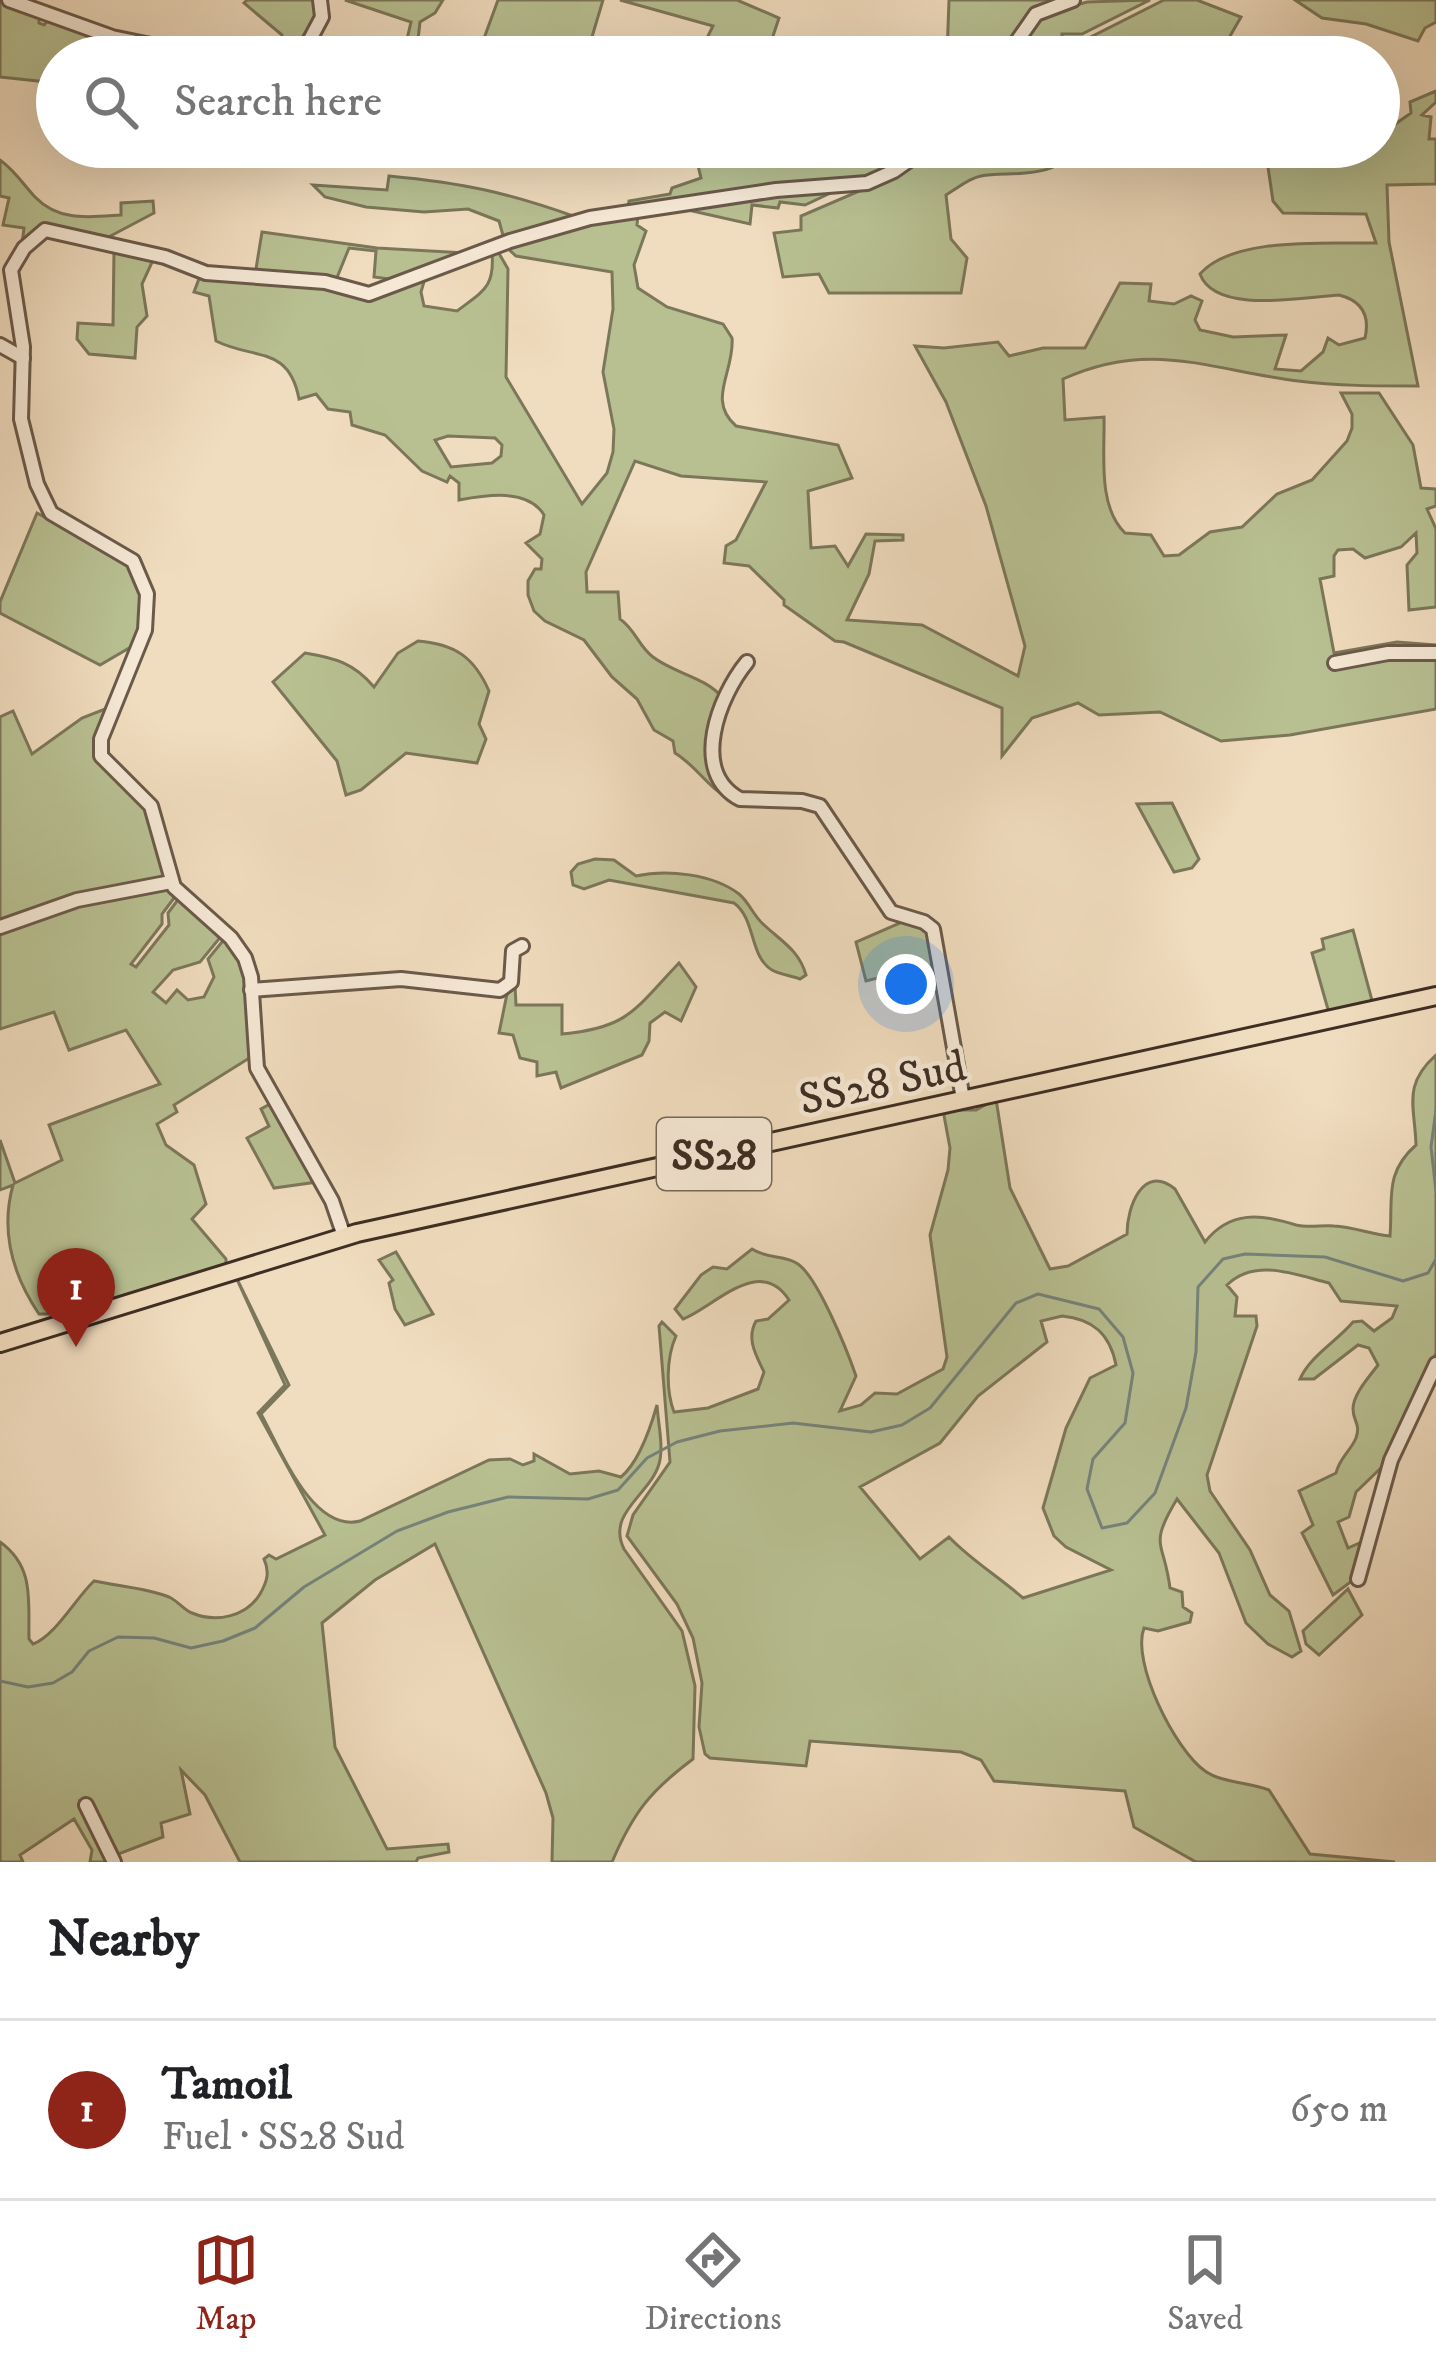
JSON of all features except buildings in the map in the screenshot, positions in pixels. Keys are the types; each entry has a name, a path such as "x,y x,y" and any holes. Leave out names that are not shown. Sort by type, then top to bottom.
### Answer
{"main road":[{"name":"SS28 Sud","path":"0,1343 344,1236 1436,997"}],"street":[{"path":"9,0 118,36"},
{"path":"312,36 322,18 320,0"},
{"path":"1020,36 1033,16 1073,0"},
{"path":"344,1236 332,1201 257,1068 250,970 241,950 171,882 152,806 100,754 101,739 145,630 144,581 130,560 45,505 21,419 23,358 10,270 43,230 154,254 206,273 332,283 369,294 500,245 590,218 776,190 867,183 899,168"},
{"path":"0,346 23,358"},
{"path":"1335,663 1388,653 1436,653"},
{"path":"747,662 733,682 715,730 718,777 740,800 802,801 820,806 891,912 933,929 963,1100"},
{"path":"0,927 77,900 171,882"},
{"path":"251,990 401,979 500,990 511,982 513,951 522,946"},
{"path":"1358,1579 1389,1465 1436,1364"},
{"path":"86,1805 113,1862"}],"green space":[{"path":"319,0 320,11 306,36 282,36 244,3"},
{"path":"345,0 443,0 435,13 420,22 418,36 408,36 411,22"},
{"path":"498,0 603,0 592,36 485,36"},
{"path":"620,0 737,0 779,18 773,36 708,36 713,26"},
{"path":"949,0 1056,0 1032,12 1015,36 948,36"},
{"path":"1150,0 1082,34 1026,36 1041,15 1087,2"},
{"path":"1164,0 1197,0 1241,17 1230,36 1093,36"},
{"path":"1295,0 1436,0 1436,22 1425,28 1418,41 1366,24 1322,18"},
{"path":"0,1 39,15 44,25 49,19 96,36 36,36 36,81 0,77"},
{"path":"1436,91 1436,102 1422,115 1431,117 1429,139 1436,139 1436,184 1387,185 1389,242 1418,386 1313,383 1153,359 1095,367 1063,379 1065,420 1104,417 1104,478 1116,522 1125,533 1151,535 1164,556 1179,555 1210,532 1242,527 1277,494 1312,480 1347,441 1352,428 1352,414 1341,393 1379,393 1413,445 1421,488 1436,489 1436,506 1427,509 1436,529 1436,607 1409,610 1407,565 1417,553 1416,533 1401,547 1365,558 1353,549 1338,550 1334,576 1320,579 1334,653 1397,642 1436,645 1390,657 1436,657 1436,709 1290,735 1221,741 1160,712 1099,715 1078,703 1032,718 1002,756 1002,708 835,641 784,605 749,566 724,563 726,546 736,540 766,482 681,476 635,461 586,572 587,592 618,592 620,619 648,653 723,698 710,755 732,800 675,753 673,741 654,730 637,699 612,677 584,640 534,611 528,581 535,569 541,569 542,559 526,543 540,534 544,515 537,506 506,496 459,500 459,483 450,476 447,482 422,471 385,435 352,425 350,412 328,409 316,394 299,399 294,382 278,362 216,341 209,296 194,292 200,276 331,288 356,296 425,278 424,306 457,311 485,288 492,252 497,250 508,269 506,377 582,504 607,473 613,452 614,429 603,372 613,309 612,272 516,256 506,247 591,222 638,214 637,225 646,231 634,265 638,288 667,307 723,324 732,338 722,395 727,416 736,426 838,445 852,478 808,491 811,548 835,546 848,566 866,534 903,535 903,540 875,541 869,574 847,620 922,625 1018,676 1025,646 986,506 946,402 915,346 998,342 1009,356 1043,348 1085,348 1120,283 1151,284 1149,301 1174,304 1191,296 1202,301 1195,320 1200,330 1233,337 1286,335 1275,369 1301,371 1323,352 1328,338 1339,345 1365,338 1365,316 1359,305 1339,295 1241,299 1209,287 1200,274 1235,253 1258,248 1376,243 1366,214 1283,213 1273,201 1268,168 1400,168 1400,121 1411,113 1410,102","holes":["495,438 502,445 501,456 492,463 451,467 435,440"]},
{"path":"0,160 54,211 75,216 121,215 121,203 153,201 154,213 101,241 43,227 22,244 24,228 3,225 9,198 0,196"},
{"path":"699,168 891,168 865,180 628,208 629,201 670,194 672,188 701,178"},
{"path":"905,168 1050,168 976,177 946,195 951,239 967,258 961,293 829,293 819,274 783,277 774,233 801,230 801,216"},
{"path":"389,176 484,190 576,217 504,239 499,221 468,209 424,212 366,207 325,197 313,185 387,190"},
{"path":"837,190 805,205 752,205 750,224 679,208"},
{"path":"262,232 377,248 466,253 397,280 374,277 376,251 349,248 336,280 255,275"},
{"path":"114,251 154,258 142,284 147,316 137,327 135,358 89,354 77,339 78,323 113,325"},
{"path":"37,513 128,562 139,582 142,612 136,644 100,665 0,613 0,602"},
{"path":"418,641 462,654 489,691 479,724 486,739 477,763 406,753 361,790 346,795 337,761 273,682 305,653 343,663 374,687 398,653"},
{"path":"110,707 97,750 149,808 166,880 0,918 0,717 13,711 32,754 82,718"},
{"path":"1172,803 1199,859 1192,868 1174,872 1137,804"},
{"path":"614,860 636,876 689,875 728,887 794,952 806,975 800,979 765,964 746,918 734,903 609,880 584,889 573,885 571,872 578,864"},
{"path":"169,885 177,894 162,914 162,924 131,964 136,967 169,925 168,913 180,897 223,934 200,962 173,970 153,992 166,1003 177,990 188,1000 204,997 214,977 208,959 226,937 245,966 251,1057 174,1105 177,1112 157,1124 166,1145 194,1165 206,1204 192,1219 226,1259 226,1266 53,1320 51,1314 39,1314 15,1268 8,1236 13,1185 0,1190 0,1140 15,1183 62,1160 49,1125 160,1084 126,1030 69,1050 54,1012 0,1029 0,931 82,902"},
{"path":"902,922 927,927 942,988 933,990 926,966 866,981 856,942"},
{"path":"1353,930 1373,1004 1329,1013 1312,953 1324,949 1322,939"},
{"path":"679,963 696,987 681,1021 665,1012 650,1023 642,1055 561,1088 556,1072 537,1076 537,1062 520,1058 513,1035 499,1033 507,994 515,985 516,1005 562,1005 562,1034 602,1027 629,1014"},
{"path":"1436,1055 1436,1353 1386,1463 1356,1492 1349,1517 1338,1522 1348,1548 1364,1541 1356,1578 1333,1595 1302,1533 1313,1525 1299,1491 1336,1473 1357,1433 1356,1397 1378,1365 1369,1348 1358,1345 1314,1379 1300,1379 1353,1322 1362,1321 1374,1331 1392,1318 1397,1306 1341,1301 1329,1283 1290,1273 1250,1272 1227,1285 1237,1297 1235,1316 1256,1316 1257,1326 1207,1475 1210,1491 1250,1550 1270,1595 1289,1611 1301,1651 1292,1657 1268,1644 1246,1623 1219,1553 1177,1499 1160,1544 1170,1588 1182,1592 1183,1607 1192,1613 1190,1622 1158,1631 1144,1628 1142,1643 1158,1704 1181,1745 1205,1771 1269,1790 1310,1854 1395,1862 1196,1862 1134,1827 1125,1791 994,1781 981,1760 961,1752 810,1741 806,1766 705,1754 699,1727 702,1683 693,1638 677,1604 627,1536 633,1515 670,1462 659,1326 662,1322 676,1336 668,1374 674,1412 708,1408 758,1389 764,1372 753,1347 753,1328 756,1321 768,1319 789,1300 777,1287 751,1283 683,1319 675,1309 701,1275 713,1267 727,1269 752,1249 798,1264 823,1299 856,1376 840,1411 861,1405 875,1393 897,1394 943,1369 947,1357 930,1235 948,1170 950,1148 943,1110 976,1110 996,1099 1010,1188 1050,1269 1068,1266 1127,1234 1134,1201 1154,1181 1175,1189 1205,1242 1225,1224 1247,1217 1390,1236 1392,1187 1399,1166 1416,1145 1414,1087","holes":["1073,1318 1104,1337 1116,1365 1090,1378 1066,1428 1043,1508 1054,1536 1066,1547 1111,1570 1023,1598 949,1537 920,1559 860,1487 940,1443 978,1396 1047,1342 1041,1321"]},
{"path":"272,1103 317,1182 274,1188 247,1138 269,1126 261,1109"},
{"path":"396,1252 433,1314 405,1325 395,1309 389,1283 393,1280 379,1260"},
{"path":"235,1275 289,1385 261,1414 300,1485 327,1514 343,1521 360,1521 489,1460 510,1459 523,1465 534,1461 534,1454 570,1474 599,1471 621,1477 639,1453 657,1405 659,1464 625,1514 620,1536 624,1549 682,1631 695,1686 693,1759 644,1804 612,1862 552,1862 553,1818 546,1793 435,1544 375,1580 322,1623 335,1747 387,1849 448,1844 449,1852 416,1862 240,1862 205,1795 181,1770 190,1814 161,1823 163,1837 116,1855 87,1801 80,1801 106,1862 90,1862 92,1850 74,1819 20,1855 23,1862 0,1862 0,1542 24,1574 33,1644 57,1625 94,1581 160,1594 201,1616 239,1613 262,1590 267,1573 264,1559 269,1555 276,1559 325,1535 258,1413 285,1385"},
{"path":"1348,1589 1362,1615 1319,1655 1306,1644 1303,1631"}],"waterway":[{"path":"1436,1110 1431,1147 1436,1191"},
{"path":"0,1681 28,1687 53,1683 72,1672 89,1651 118,1637 154,1638 191,1648 223,1641 255,1628 304,1587 397,1531 508,1497 588,1499 618,1490 647,1458 677,1442 720,1431 793,1423 871,1432 902,1425 930,1408 1016,1303 1038,1294 1099,1309 1123,1337 1133,1373 1125,1423 1093,1459 1087,1489 1102,1528 1127,1523 1155,1493 1186,1408 1196,1352 1198,1287 1223,1259 1245,1254 1325,1257 1403,1281 1428,1273 1436,1259"}],"place":[{"name":"Tamoil","path":"76,1347"}]}
